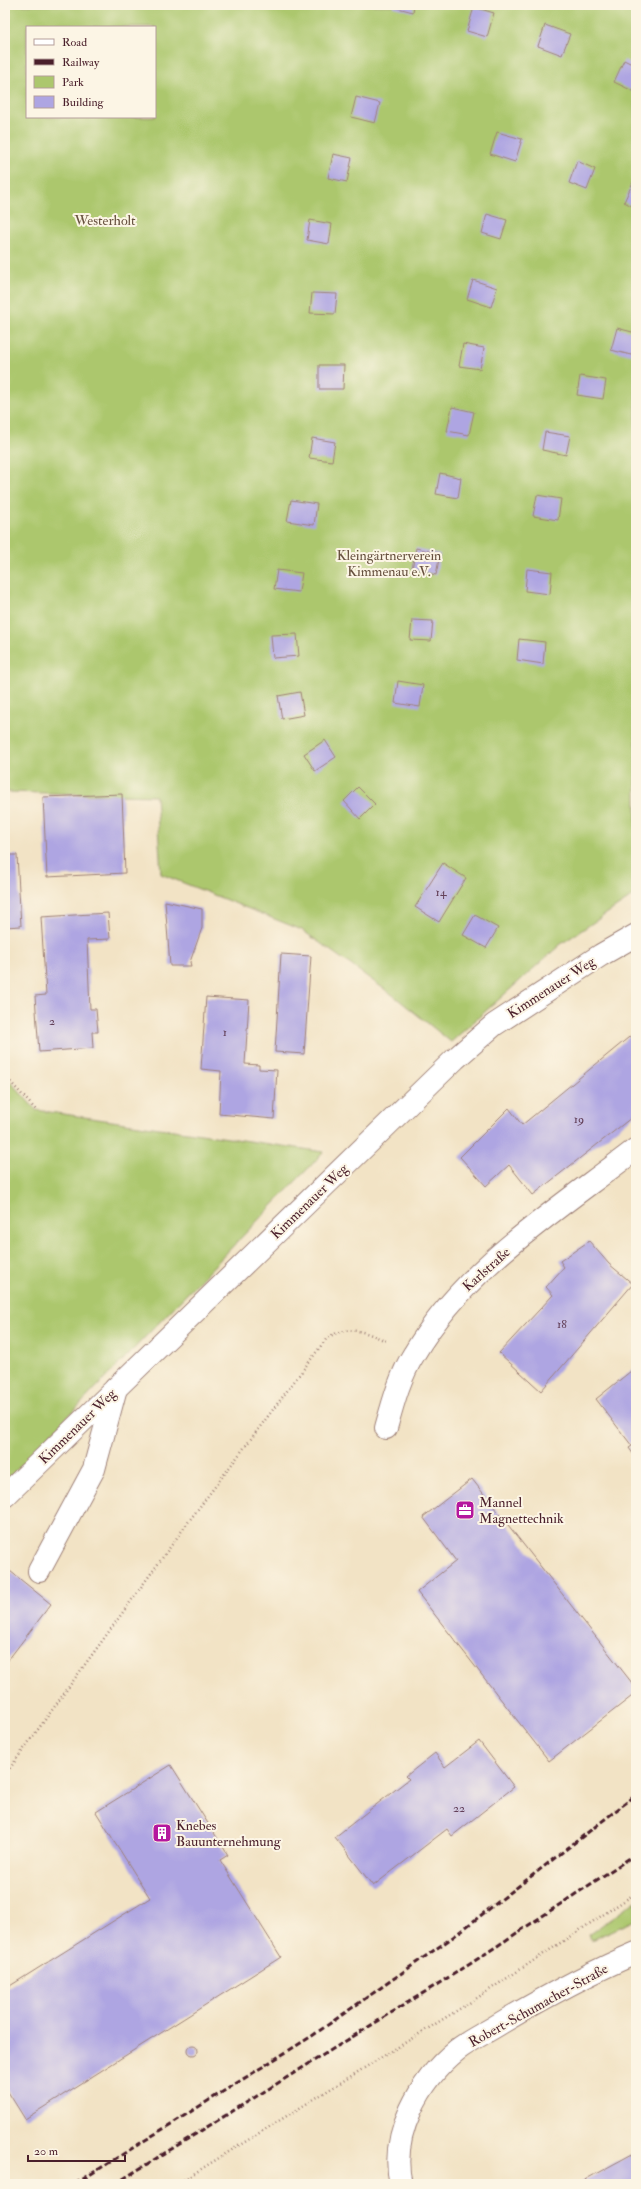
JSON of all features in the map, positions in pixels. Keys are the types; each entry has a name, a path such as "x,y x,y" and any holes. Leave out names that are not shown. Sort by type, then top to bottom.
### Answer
{"street":[{"name":"Kimmenauer Weg","path":"5,1496 455,1059 494,1025 601,955 636,935"},
{"name":"Karlstraße","path":"386,1428 398,1390 413,1355 454,1298 516,1242 636,1149"},
{"path":"39,1571 94,1469 117,1387"},
{"name":"Robert-Schumacher-Straße","path":"401,2184 398,2163 406,2122 419,2094 438,2069 457,2050 533,2004 636,1953"}],"path":[{"path":"5,1076 36,1110"},
{"path":"5,1775 189,1521 327,1338 338,1331 352,1330 371,1334 413,1355"},
{"path":"177,2184 474,2000 636,1893"}],"green space":[{"name":"Kleingärtnerverein Kimmenau e.V.","path":"5,5 636,5 636,894 561,944 451,1042 394,996 302,930 161,874 156,796 5,792"},
{"path":"5,1076 36,1110 324,1152 5,1482"},
{"path":"636,1901 636,1920 591,1940 588,1935"}],"building":[{"path":"394,5 414,5 413,12 394,7"},
{"path":"474,7 494,13 487,37 467,31"},
{"path":"545,25 570,34 562,55 538,46"},
{"path":"624,60 636,66 635,92 614,82"},
{"path":"356,97 380,103 375,123 351,117"},
{"path":"497,132 522,139 515,162 490,154"},
{"path":"333,154 352,158 347,182 328,178"},
{"path":"577,161 595,169 587,190 569,183"},
{"path":"633,182 636,183 636,208 624,202"},
{"path":"487,214 507,220 501,239 482,233"},
{"path":"310,220 332,224 329,244 307,240"},
{"path":"473,280 497,288 491,307 467,299"},
{"path":"312,293 337,294 335,314 310,313"},
{"path":"617,328 636,333 635,356 611,350"},
{"path":"463,344 484,348 480,369 459,366"},
{"path":"319,365 344,365 343,389 319,389"},
{"path":"580,376 606,380 603,399 577,395"},
{"path":"452,407 474,412 469,435 447,431"},
{"path":"545,432 570,436 566,455 542,450"},
{"path":"312,438 335,442 332,461 309,458"},
{"path":"440,473 461,478 458,498 436,494"},
{"path":"537,495 561,499 558,520 533,516"},
{"path":"291,500 317,504 314,525 287,521"},
{"path":"416,548 440,554 436,575 412,569"},
{"path":"527,569 552,572 550,594 525,591"},
{"path":"277,570 302,573 299,592 274,589"},
{"path":"412,620 433,621 431,641 410,640"},
{"path":"297,634 299,656 273,658 271,635"},
{"path":"519,639 545,642 543,664 517,660"},
{"path":"398,681 423,685 420,707 395,703"},
{"path":"300,692 304,715 282,719 278,696"},
{"path":"325,740 336,757 315,771 304,754"},
{"path":"358,787 375,804 360,819 344,801"},
{"path":"122,794 125,873 47,877 43,797"},
{"path":"5,855 17,855 21,926 5,927"},
{"path":"443,863 466,878 439,922 415,907"},
{"path":"165,901 202,909 202,928 190,962 191,966 170,966"},
{"path":"108,913 110,939 87,940 90,1009 96,1009 98,1032 92,1032 93,1048 39,1052 35,996 46,995 41,917"},
{"path":"475,915 498,928 486,948 463,935"},
{"path":"281,954 311,956 304,1054 275,1052"},
{"path":"206,997 249,1000 245,1064 259,1065 259,1069 277,1070 274,1119 219,1114 221,1071 201,1069"},
{"path":"634,1033 636,1036 636,1114 533,1195 509,1165 486,1186 460,1157 509,1108 522,1125"},
{"path":"589,1241 609,1264 633,1284 541,1391 499,1353 553,1295 546,1287 564,1267 560,1261"},
{"path":"636,1367 636,1458 629,1448 632,1446 596,1399"},
{"path":"472,1479 636,1688 636,1693 549,1761 417,1592 456,1561 423,1517"},
{"path":"5,1567 51,1604 5,1664"},
{"path":"479,1741 514,1787 452,1836 447,1829 373,1886 335,1837 409,1779 406,1776 435,1753 445,1767"},
{"path":"171,1765 228,1855 220,1860 281,1957 25,2119 5,2087 5,1989 150,1898 96,1812"},
{"path":"191,2045 195,2045 197,2046 197,2054 191,2055 188,2052 188,2048"},
{"path":"636,2152 636,2184 578,2184 588,2178"}],"railway":[{"path":"75,2184 312,2036 453,1937 636,1795"},
{"path":"115,2184 470,1964 636,1854"}],"place":[{"name":"Mannel Magnettechnik","path":"465,1510"},
{"name":"Knebes Bauunternehmung","path":"162,1833"}],"park label":[{"name":"Westerholt","path":"105,220"}]}
